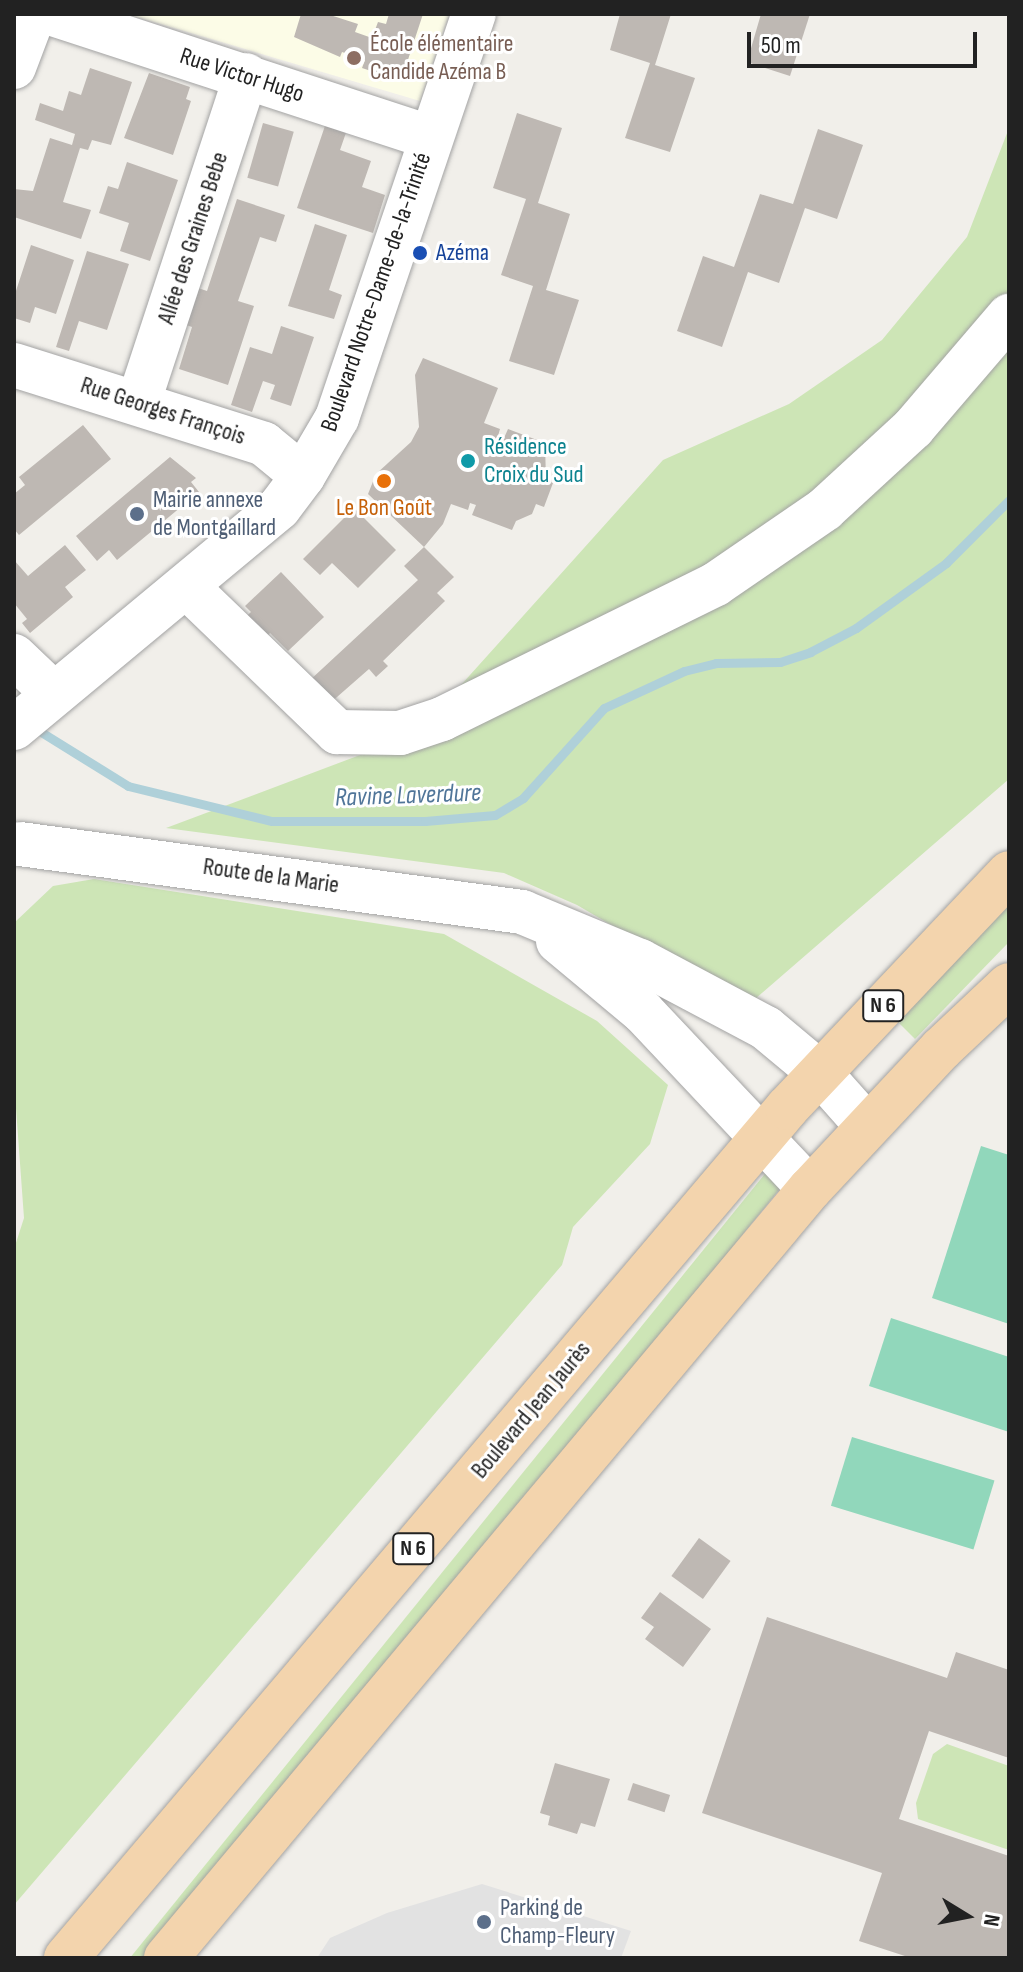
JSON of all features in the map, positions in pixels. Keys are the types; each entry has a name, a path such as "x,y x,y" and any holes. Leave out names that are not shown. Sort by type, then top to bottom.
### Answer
{"main road":[{"name":"Boulevard Jean Jaurès","path":"66,1958 759,1141 1009,873"},
{"path":"166,1958 810,1189 867,1126 1009,985"}],"street":[{"path":"14,67 34,14"},
{"name":"Rue Victor Hugo","path":"53,14 430,137"},
{"name":"Boulevard Notre-Dame-de-la-Trinité","path":"35,710 279,508 303,476 337,418 474,14"},
{"name":"Allée des Graines Bebe","path":"139,401 246,75"},
{"path":"187,587 337,732 400,733 442,719 716,584 825,509 913,428 1009,316"},
{"name":"Rue Georges François","path":"14,365 139,401 264,444 303,476"},
{"path":"14,656 35,710"},
{"name":"Route de la Marie","path":"16,845 522,912 640,961 752,1021 820,1073 867,1126"},
{"path":"522,912 654,1022 725,1093 759,1141 810,1189"}],"shaded area":[{"name":"École élémentaire Candide Azéma B","path":"127,14 449,14 420,101"},
{"name":"Parking de Champ-Fleury","path":"482,1884 631,1931 621,1958 317,1958 330,1938 387,1913"}],"green space":[{"path":"1009,128 1009,779 748,1005 577,905 504,873 166,828 360,755 452,695 663,460 789,404 882,340 967,237"},
{"path":"94,879 444,934 597,1021 668,1085 650,1144 573,1227 562,1265 14,1905 14,1249 24,1218 14,1081 14,923 53,886"},
{"path":"1009,903 1009,942 915,1039 891,1015"},
{"path":"981,1146 1009,1155 1009,1324 932,1298"},
{"path":"768,1170 784,1183 157,1958 130,1958"},
{"path":"891,1318 1009,1357 1009,1432 869,1386"},
{"path":"852,1437 994,1481 973,1549 831,1506"},
{"path":"947,1744 1009,1766 1009,1850 918,1819 916,1803 933,1754"}],"building":[{"path":"301,14 327,14 358,24 355,32 372,38 378,22 386,24 389,14 423,14 401,81 362,68 365,60 342,52 340,57 294,37"},
{"path":"620,14 671,14 655,65 695,78 670,152 625,138 650,63 610,50"},
{"path":"761,14 810,14 790,76 747,62"},
{"path":"90,68 132,82 111,145 92,140 88,150 80,148 63,202 91,210 81,239 14,217 14,189 33,191 50,138 72,145 75,134 35,120 40,103 63,111 69,91 81,95"},
{"path":"149,73 190,87 186,99 191,101 173,155 124,138"},
{"path":"517,113 562,128 538,203 570,214 546,290 579,300 554,375 509,361 533,286 501,275 526,199 493,188"},
{"path":"327,120 348,127 340,150 371,161 362,187 385,195 373,233 297,208"},
{"path":"263,123 294,132 278,187 247,178"},
{"path":"818,129 863,145 837,219 805,208 779,283 748,272 722,347 677,331 703,256 734,267 760,194 793,204"},
{"path":"127,162 178,180 150,261 120,251 129,223 99,213 108,186 118,189"},
{"path":"237,199 285,215 276,242 260,237 238,301 254,306 228,385 179,369 192,327 175,321 186,284 207,291"},
{"path":"315,224 347,235 329,290 342,295 334,319 288,306"},
{"path":"31,245 74,260 56,314 35,307 30,323 14,318 14,297"},
{"path":"87,251 129,264 107,330 79,321 69,351 56,347"},
{"path":"281,326 314,337 291,406 270,399 275,385 263,381 252,412 231,405 250,347 272,354"},
{"name":"Résidence Croix du Sud","path":"423,358 498,388 484,423 500,429 498,436 504,438 508,429 545,443 546,480 553,483 544,507 536,504 532,514 516,521 512,530 472,515 476,505 470,503 468,510 451,504 443,524 424,547 368,494 376,474 411,442 419,427 415,375"},
{"path":"83,425 111,459 19,535 14,529 14,494 25,485 19,477"},
{"name":"Mairie annexe de Montgaillard","path":"170,457 196,478 191,482 199,492 117,560 109,550 97,561 76,536"},
{"path":"354,508 396,550 358,588 332,563 320,575 303,559"},
{"path":"65,545 86,570 65,587 73,597 30,633 22,623 27,619 14,603 14,560 28,576"},
{"path":"424,547 454,577 437,593 445,601 383,661 388,666 376,677 369,669 329,704 309,681 418,580 404,566"},
{"path":"281,572 324,617 288,651 270,633 258,645 238,624 251,612 245,606"},
{"path":"699,1538 731,1561 703,1599 671,1576"},
{"path":"660,1592 711,1629 683,1667 645,1639 654,1627 641,1618"},
{"path":"767,1617 947,1678 956,1652 1009,1670 1009,1758 929,1731 899,1819 1009,1856 1009,1958 911,1958 859,1941 882,1873 702,1813"},
{"path":"555,1763 610,1779 595,1827 581,1823 577,1834 548,1825 550,1816 540,1813"},
{"path":"633,1783 670,1795 665,1812 627,1800"}],"waterway":[{"name":"Ravine Laverdure","path":"33,727 128,786 272,821 425,821 495,815 523,798 604,708 684,671 716,663 780,662 810,652 856,628 946,563 1009,500"}],"place":[{"name":"École élémentaire Candide Azéma B","path":"354,58"},
{"name":"Azéma","path":"420,253"},
{"name":"Résidence Croix du Sud","path":"468,461"},
{"name":"Le Bon Goût","path":"384,481"},
{"name":"Mairie annexe de Montgaillard","path":"137,514"},
{"name":"Parking de Champ-Fleury","path":"484,1922"}]}
